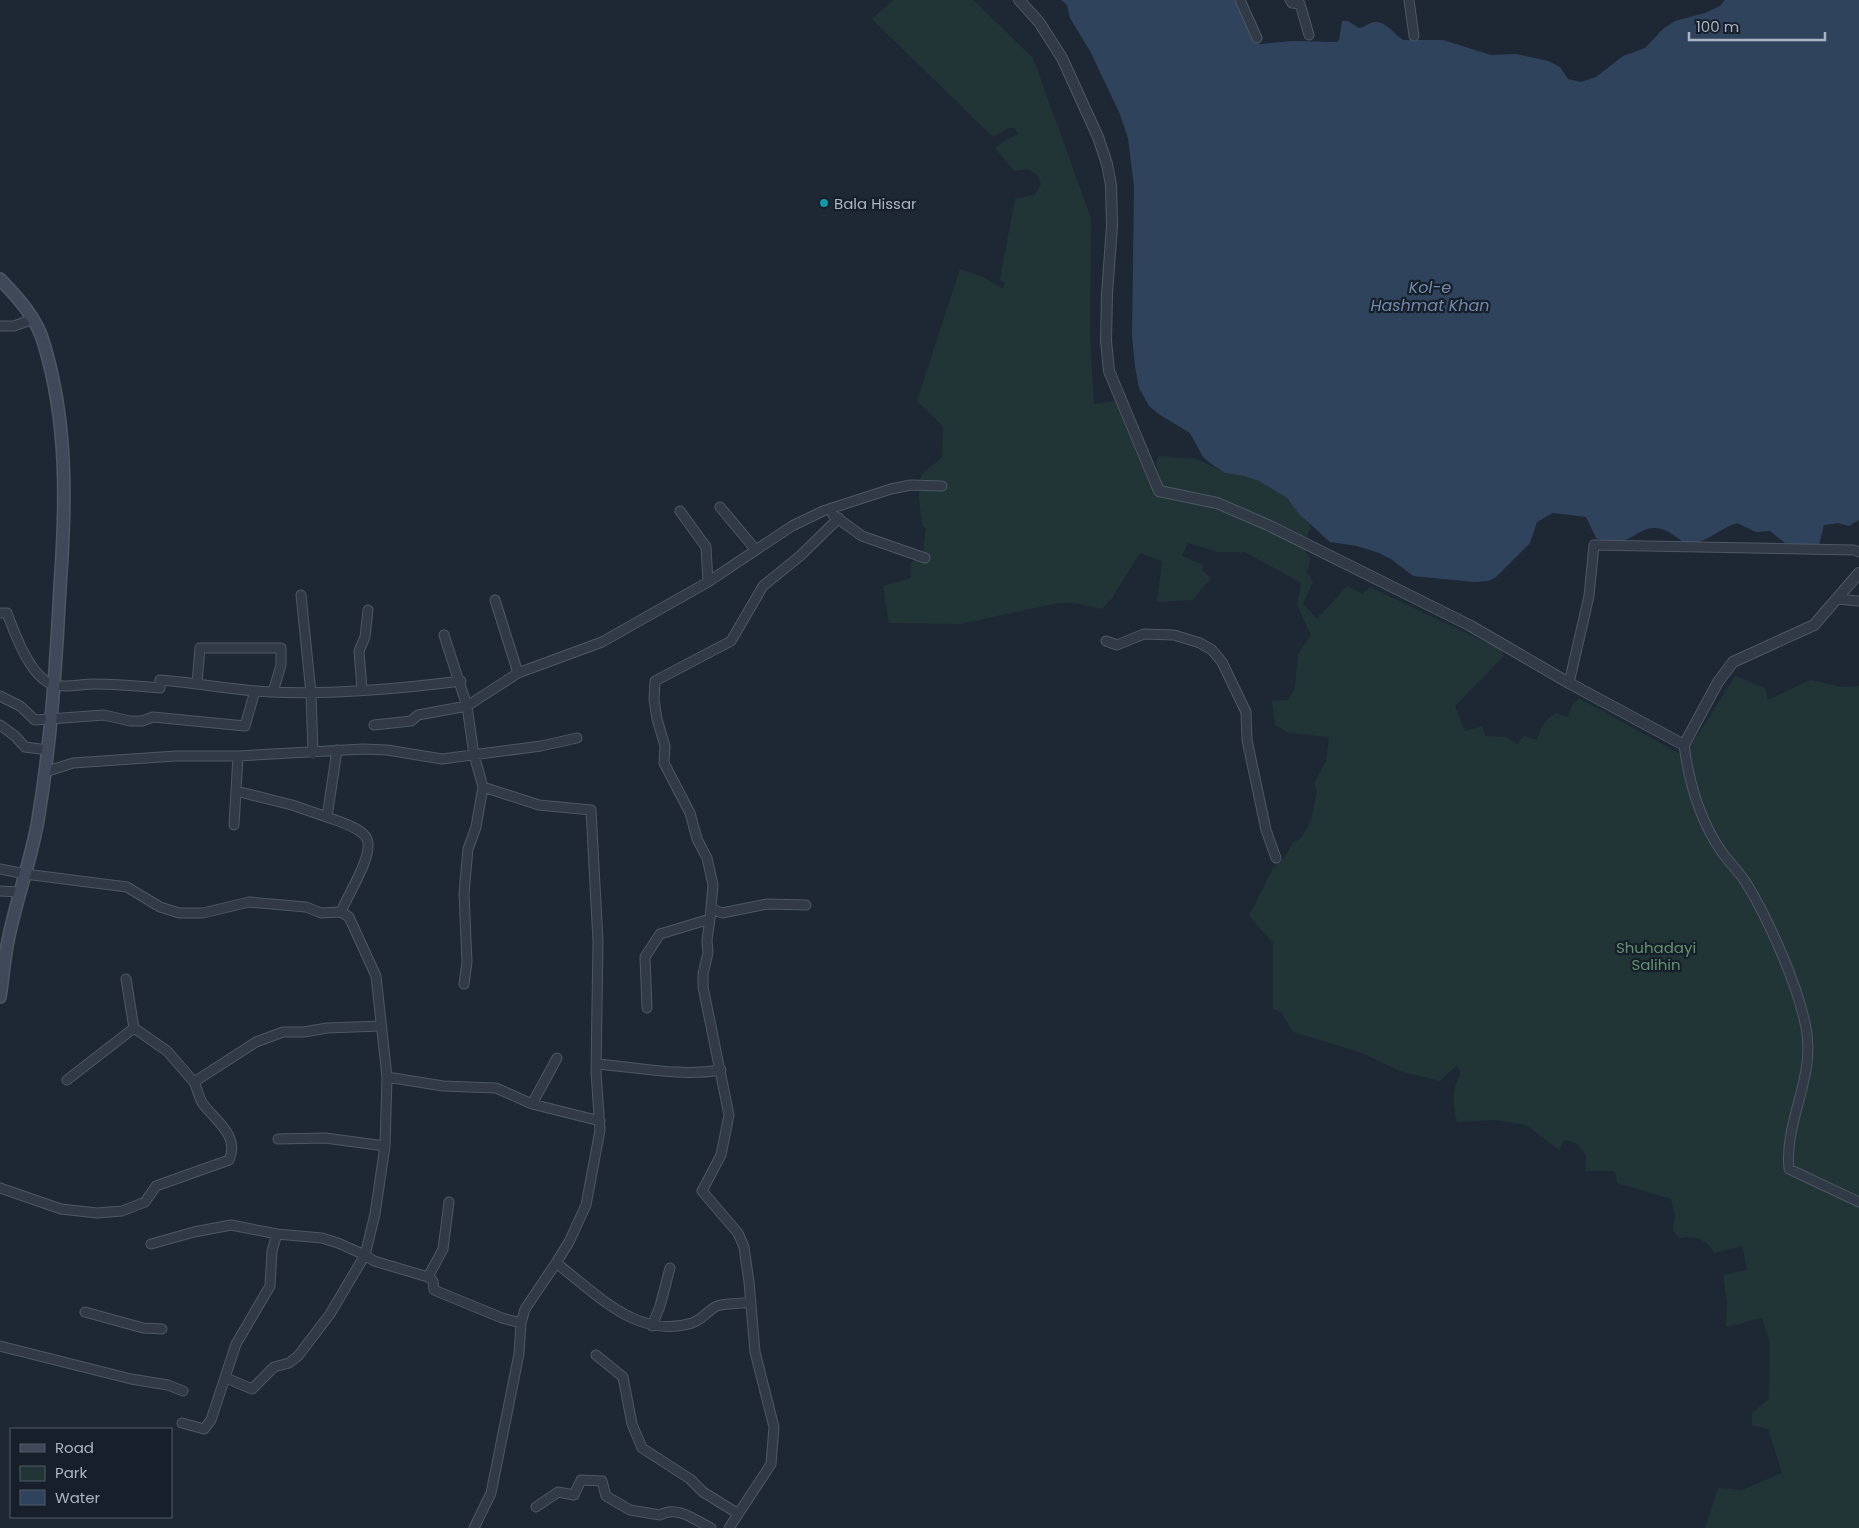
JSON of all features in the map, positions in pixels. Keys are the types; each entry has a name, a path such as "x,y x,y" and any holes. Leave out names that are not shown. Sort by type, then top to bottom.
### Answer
{"main road":[{"path":"0,279 33,319 44,343 57,396 62,432 63,547 52,717 38,823 19,892 8,942 0,997"},
{"path":"0,960 8,942"}],"street":[{"path":"1019,0 1039,22 1062,58 1098,137 1107,164 1111,185 1112,226 1107,313 1109,371 1159,491 1218,503 1268,525 1469,625 1569,683 1684,745"},
{"path":"1240,0 1257,38"},
{"path":"1290,0 1292,3 1300,4 1309,36"},
{"path":"1409,0 1414,36"},
{"path":"0,326 14,326 33,319"},
{"path":"374,724 411,721 418,715 467,706 518,673 602,642 708,582 792,526 826,510 891,489 911,485 942,486"},
{"path":"720,507 756,550"},
{"path":"680,510 706,547 708,582"},
{"path":"826,510 862,536 925,558"},
{"path":"729,1528 737,1512 771,1464 774,1436 772,1414 755,1352 744,1247 738,1233 702,1191 721,1155 729,1115 703,987 703,974 708,953 707,940 712,909 713,884 707,858 697,840 690,813 664,763 665,746 657,719 654,700 655,681 731,641 762,586 800,556 839,518"},
{"path":"1569,683 1589,596 1594,545 1854,550 1859,552"},
{"path":"1859,573 1814,625 1732,662 1718,682 1684,745 1687,771 1703,822 1721,851 1744,879 1760,907 1796,992 1806,1028 1808,1053 1805,1083 1787,1153 1789,1169 1859,1202"},
{"path":"301,595 311,693 314,753"},
{"path":"1838,599 1859,601"},
{"path":"495,600 518,673"},
{"path":"362,689 359,651 365,638 368,610"},
{"path":"0,613 7,613 22,651 31,665 38,674 54,686 94,684 160,688 160,680 255,691 311,693 417,687 461,682"},
{"path":"1106,641 1117,645 1144,634 1174,635 1200,643 1212,650 1222,662 1246,712 1247,740 1266,830 1276,858"},
{"path":"444,635 451,661 461,682 467,706 474,755 483,787 476,827 468,849 464,893 467,962 464,984"},
{"path":"197,683 200,648 281,648 281,665 273,692"},
{"path":"0,696 20,706 35,720 52,717 104,715 130,721 142,721 153,717 161,717 245,726 255,691"},
{"path":"0,725 15,736 25,747 48,750"},
{"path":"45,772 73,763 176,756 238,756 314,753 337,750 387,750 442,759 577,738"},
{"path":"327,817 337,750"},
{"path":"234,825 238,756"},
{"path":"474,1528 491,1493 519,1354 521,1323 529,1303 569,1242 586,1205 600,1121 596,1064 598,941 590,810 539,805 483,787"},
{"path":"236,791 292,804 358,831 367,838 368,846 360,873 341,912"},
{"path":"0,869 127,887 160,907 179,914 203,913 249,902 306,907 321,912 341,912 349,916 376,976 387,1077 385,1146 375,1214 365,1255 330,1314 298,1356 289,1363 274,1367 252,1389 226,1378"},
{"path":"0,890 19,892"},
{"path":"712,909 722,913 767,904 806,905"},
{"path":"647,1008 645,957 652,944 660,934 710,919"},
{"path":"0,1188 61,1209 97,1213 122,1211 144,1202 156,1186 229,1160 233,1152 232,1142 226,1128 203,1103 194,1082 167,1051 134,1028 126,979"},
{"path":"194,1082 256,1042 283,1032 381,1026"},
{"path":"67,1080 134,1028"},
{"path":"532,1104 557,1058"},
{"path":"596,1064 653,1072 684,1073 721,1070"},
{"path":"387,1077 443,1086 496,1088 532,1104 600,1121"},
{"path":"278,1139 325,1138 385,1146"},
{"path":"428,1277 443,1250 449,1202"},
{"path":"151,1244 194,1232 231,1225 277,1234 322,1238 365,1255 374,1261 428,1277 433,1281 434,1290 521,1323"},
{"path":"182,1423 204,1429 207,1427 226,1378 236,1344 270,1286 272,1251 277,1234"},
{"path":"556,1263 590,1288 597,1297 634,1320 652,1326 671,1328 694,1323 717,1306 751,1302"},
{"path":"652,1326 670,1268"},
{"path":"85,1312 143,1328 162,1329"},
{"path":"0,1346 131,1379 168,1385 183,1391"},
{"path":"596,1355 623,1377 632,1424 642,1448 690,1479 703,1492 737,1512"},
{"path":"536,1507 558,1492 574,1495 581,1480 602,1480 606,1496 630,1510 660,1515 668,1510 677,1511 711,1528"}],"green space":[{"name":"Shuhadayi Salihin","path":"893,0 973,0 1033,58 1091,218 1090,339 1094,404 1115,401 1149,482 1160,480 1156,463 1158,456 1197,459 1225,473 1259,481 1287,498 1311,527 1302,546 1310,559 1307,572 1313,582 1303,604 1317,619 1347,586 1363,594 1370,587 1500,649 1504,656 1455,706 1465,731 1482,726 1485,736 1506,737 1517,744 1524,736 1537,740 1541,728 1548,718 1556,713 1568,717 1572,706 1579,698 1680,754 1698,735 1735,676 1765,688 1768,700 1810,680 1843,687 1859,686 1859,1528 1705,1528 1718,1488 1742,1490 1782,1473 1768,1429 1752,1425 1752,1413 1769,1399 1770,1342 1762,1318 1726,1327 1727,1302 1723,1275 1747,1270 1742,1246 1714,1253 1708,1244 1700,1239 1690,1237 1679,1238 1673,1230 1675,1215 1671,1199 1617,1183 1615,1171 1585,1171 1586,1155 1576,1143 1564,1140 1559,1150 1526,1125 1495,1120 1457,1122 1454,1091 1461,1074 1457,1065 1440,1081 1400,1071 1362,1053 1293,1032 1281,1012 1273,1009 1273,943 1249,916 1273,868 1284,858 1293,843 1301,838 1311,821 1317,791 1314,784 1326,761 1329,737 1289,733 1275,725 1272,701 1288,700 1295,688 1298,654 1311,635 1297,605 1301,583 1245,552 1218,552 1188,543 1182,556 1204,565 1202,570 1211,578 1192,600 1157,602 1162,561 1140,553 1112,598 1102,609 1074,603 1058,603 960,624 889,623 883,586 911,578 911,562 923,552 926,528 922,526 919,483 924,472 942,457 943,426 917,401 960,269 983,277 1003,289 1005,283 1000,279 1015,199 1035,195 1041,184 1038,176 1028,169 1014,171 995,148 1018,134 1015,128 1008,128 993,137 872,19"}],"water":[{"name":"Kol-e Hashmat Khan","path":"1061,0 1238,0 1255,40 1260,44 1293,41 1337,42 1342,21 1348,21 1359,28 1373,22 1379,22 1403,40 1443,40 1491,55 1516,54 1548,61 1560,67 1568,79 1581,82 1596,77 1623,56 1645,48 1663,29 1675,21 1705,13 1720,6 1725,0 1859,0 1859,520 1849,526 1838,523 1824,525 1819,545 1797,548 1787,544 1770,531 1756,532 1737,523 1694,544 1687,545 1668,532 1656,528 1642,531 1623,541 1607,542 1596,538 1586,517 1553,513 1537,522 1530,543 1495,578 1488,581 1474,582 1413,576 1391,559 1379,553 1357,546 1330,542 1300,515 1287,498 1259,481 1225,473 1214,466 1203,457 1190,433 1149,406 1139,388 1132,335 1134,187 1128,138 1119,112 1090,51 1070,18 1067,5"}],"place":[{"name":"Bala Hissar","path":"824,203"}]}
